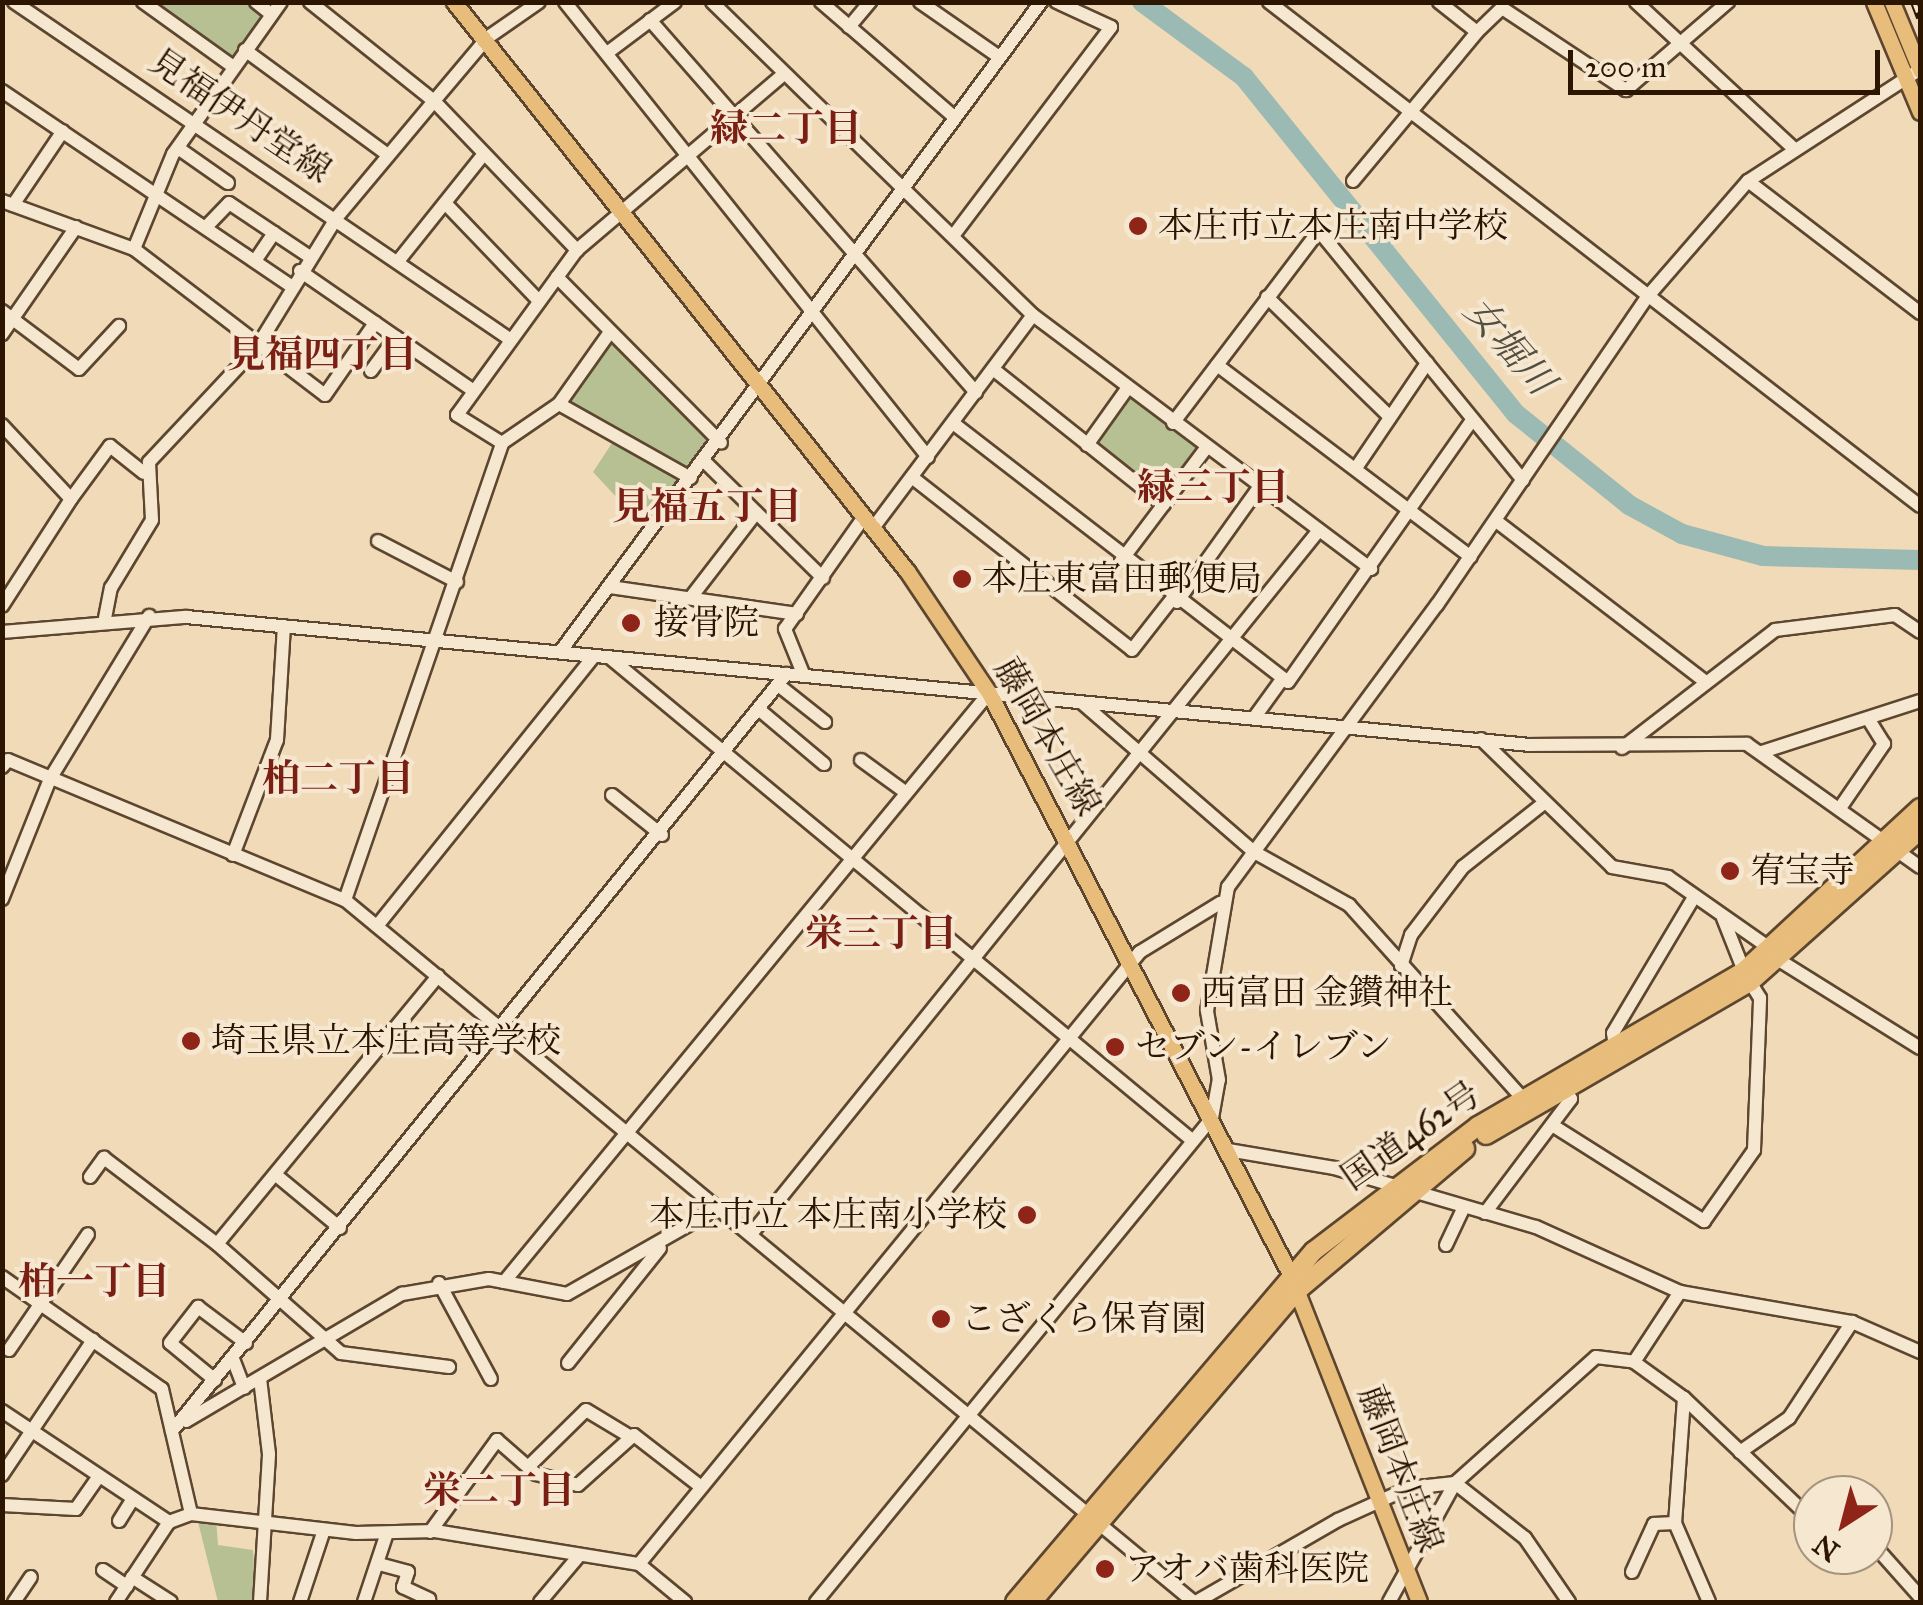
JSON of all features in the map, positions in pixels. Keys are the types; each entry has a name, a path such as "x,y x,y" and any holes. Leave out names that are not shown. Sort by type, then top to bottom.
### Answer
{"highway":[{"name":"国道462号","path":"1893,848 1920,808"},
{"name":"国道462号","path":"1400,1188 1747,976 1893,848 1920,830"},
{"name":"国道462号","path":"1032,1602 1094,1520 1294,1282 1400,1188 1522,1098 1747,976"},
{"name":"国道462号","path":"1015,1602 1094,1520"}],"main road":[{"name":"藤岡本庄線","path":"454,2 487,38 869,523 990,694 1072,841 1294,1282 1419,1602"},
{"path":"1874,2 1917,72"},
{"path":"1892,2 1917,72 1920,112"}],"street":[{"name":"見福伊丹堂線","path":"14,2 337,217 487,38 539,2"},
{"path":"143,2 232,66"},
{"path":"134,248 178,148 276,8 256,2"},
{"path":"310,2 434,101 577,250"},
{"path":"565,2 928,458"},
{"path":"607,52 675,2"},
{"path":"712,2 1033,316 1371,570"},
{"path":"821,2 954,117"},
{"path":"850,26 870,2"},
{"path":"920,2 999,58"},
{"path":"560,652 721,443 854,252 1041,2"},
{"path":"954,236 1111,27 1057,2"},
{"path":"1269,2 1920,506"},
{"path":"1439,2 1477,32"},
{"path":"1636,2 1792,147"},
{"path":"1354,180 1407,110 1502,8 1626,90 1728,2"},
{"path":"650,20 976,392"},
{"path":"245,50 388,155"},
{"path":"816,1602 1212,1118 1219,1080 1207,1010 1220,903 1496,521 1648,296 1748,181 1792,147 1917,72"},
{"path":"502,442 457,415 577,250 784,74"},
{"path":"2,91 291,286"},
{"path":"63,131 8,203 134,248 256,347 324,395 375,322"},
{"path":"178,148 228,183"},
{"path":"399,260 484,154"},
{"path":"1748,181 1920,314"},
{"path":"445,202 539,301"},
{"path":"206,227 229,203 310,257"},
{"path":"144,472 256,347 337,217 511,340"},
{"path":"2,334 16,320 76,226"},
{"path":"1173,423 1319,231 1471,422 1523,480"},
{"path":"255,261 274,233"},
{"path":"300,271 474,391"},
{"path":"557,277 721,443"},
{"path":"1266,297 1390,417"},
{"path":"2,311 79,369 119,326"},
{"path":"804,676 785,629 822,578 913,478 1033,316"},
{"path":"345,900 502,442 558,404 610,332"},
{"path":"371,370 396,337"},
{"path":"1356,468 1426,363"},
{"path":"1218,365 1470,557"},
{"path":"993,370 1164,505"},
{"path":"1087,445 1127,389"},
{"path":"558,404 691,478"},
{"path":"1254,718 1371,570 1471,422"},
{"path":"953,423 1121,561 1283,678"},
{"path":"2,425 72,499"},
{"path":"2,606 110,446 144,472 150,531 112,588 105,618"},
{"path":"1121,561 1206,448"},
{"path":"706,463 822,578"},
{"path":"913,478 1132,650 1175,600 1260,486"},
{"path":"692,596 756,514"},
{"path":"1496,521 1702,679"},
{"path":"752,1233 1180,712 1319,530"},
{"path":"378,540 457,582"},
{"path":"610,587 797,614"},
{"path":"1620,750 1702,679 1775,630 1895,615 1920,632"},
{"path":"2,899 8,871 50,779 149,616"},
{"path":"2,632 149,616 602,656 784,681 804,676 1482,740 1620,750 1739,744 1762,752 1920,867"},
{"path":"232,855 277,740 284,626"},
{"path":"602,656 1192,1141"},
{"path":"377,926 602,656"},
{"path":"172,1431 784,681"},
{"path":"784,681 825,722"},
{"path":"504,1282 904,792 990,694"},
{"path":"1081,702 1254,852 1348,905 1522,1098"},
{"path":"1762,752 1920,702"},
{"path":"762,712 824,764"},
{"path":"1840,808 1884,744 1869,720"},
{"path":"1482,740 1612,867 1668,877 1775,955 1920,1048"},
{"path":"2,767 8,760 345,900 752,1233 1094,1520 1200,1601 1382,1501 1455,1483"},
{"path":"861,760 904,792"},
{"path":"612,794 662,834"},
{"path":"1401,966 1411,934 1463,867 1544,803"},
{"path":"1615,1047 1613,1033 1694,897"},
{"path":"639,1564 1131,962 1167,929 1220,903"},
{"path":"1552,1124 1704,1221 1754,1150 1760,998 1722,918"},
{"path":"216,1244 438,976"},
{"path":"1485,1213 1572,1099 1564,1089"},
{"path":"1228,1150 1400,1188 1566,1238 1680,1292 1852,1322 1918,1346"},
{"path":"90,1177 104,1158 283,1298 341,1353 449,1367"},
{"path":"276,1175 340,1228"},
{"path":"1446,1245 1464,1206"},
{"path":"172,1431 329,1339 439,1282 504,1282 567,1294 720,1207"},
{"path":"9,1350 88,1234"},
{"path":"568,1363 668,1237"},
{"path":"2,1277 162,1389 192,1514"},
{"path":"439,1282 491,1379"},
{"path":"1634,1362 1680,1292"},
{"path":"215,1380 170,1344 198,1307 246,1343"},
{"path":"1740,1452 1790,1418 1852,1322"},
{"path":"3,1475 93,1340"},
{"path":"1389,1602 1455,1483 1588,1358 1634,1362 1684,1398 1793,1502"},
{"path":"233,1359 244,1388"},
{"path":"260,1379 270,1454 260,1523 260,1602"},
{"path":"1684,1398 1675,1524 1709,1602"},
{"path":"528,1468 586,1410 701,1487"},
{"path":"2,1412 169,1522"},
{"path":"430,1532 497,1440 528,1468 578,1485 630,1438"},
{"path":"2,1505 76,1509 99,1476"},
{"path":"1455,1483 1525,1538 1569,1602"},
{"path":"118,1521 133,1498"},
{"path":"116,1602 169,1522 192,1514 324,1530 430,1532 639,1564 685,1602"},
{"path":"1632,1572 1654,1524 1675,1524"},
{"path":"300,1602 324,1530"},
{"path":"364,1602 386,1533"},
{"path":"540,1602 578,1557"},
{"path":"379,1564 408,1572 403,1587 429,1598"},
{"path":"1893,1567 1920,1597"},
{"path":"102,1570 170,1602"},
{"path":"14,1602 32,1576"}],"green space":[{"path":"149,3 249,3 262,17 233,60"},
{"path":"610,338 712,440 646,529 593,472 616,437 565,402"},
{"path":"1129,396 1197,446 1165,496 1094,441"},
{"path":"197,1518 216,1519 218,1545 253,1550 256,1602 218,1602"}],"waterway":[{"name":"女堀川","path":"1142,2 1244,77 1516,414 1629,505 1682,534 1763,556 1920,560"}],"railway":[{"path":"1914,2 1920,18"}],"place":[{"name":"本庄市立本庄南中学校","path":"1138,226"},
{"name":"本庄東富田郵便局","path":"962,579"},
{"name":"接骨院","path":"631,623"},
{"name":"宥宝寺","path":"1730,871"},
{"name":"西富田 金鑚神社","path":"1181,993"},
{"name":"埼玉県立本庄高等学校","path":"191,1041"},
{"name":"セブン-イレブン","path":"1115,1047"},
{"name":"本庄市立 本庄南小学校","path":"1027,1215"},
{"name":"こざくら保育園","path":"941,1319"},
{"name":"アオバ歯科医院","path":"1105,1569"}],"district":[{"name":"緑二丁目","path":"786,129"},
{"name":"見福四丁目","path":"322,355"},
{"name":"緑三丁目","path":"1213,488"},
{"name":"見福五丁目","path":"707,507"},
{"name":"柏二丁目","path":"338,779"},
{"name":"栄三丁目","path":"881,934"},
{"name":"柏一丁目","path":"94,1282"},
{"name":"栄二丁目","path":"499,1491"}]}
